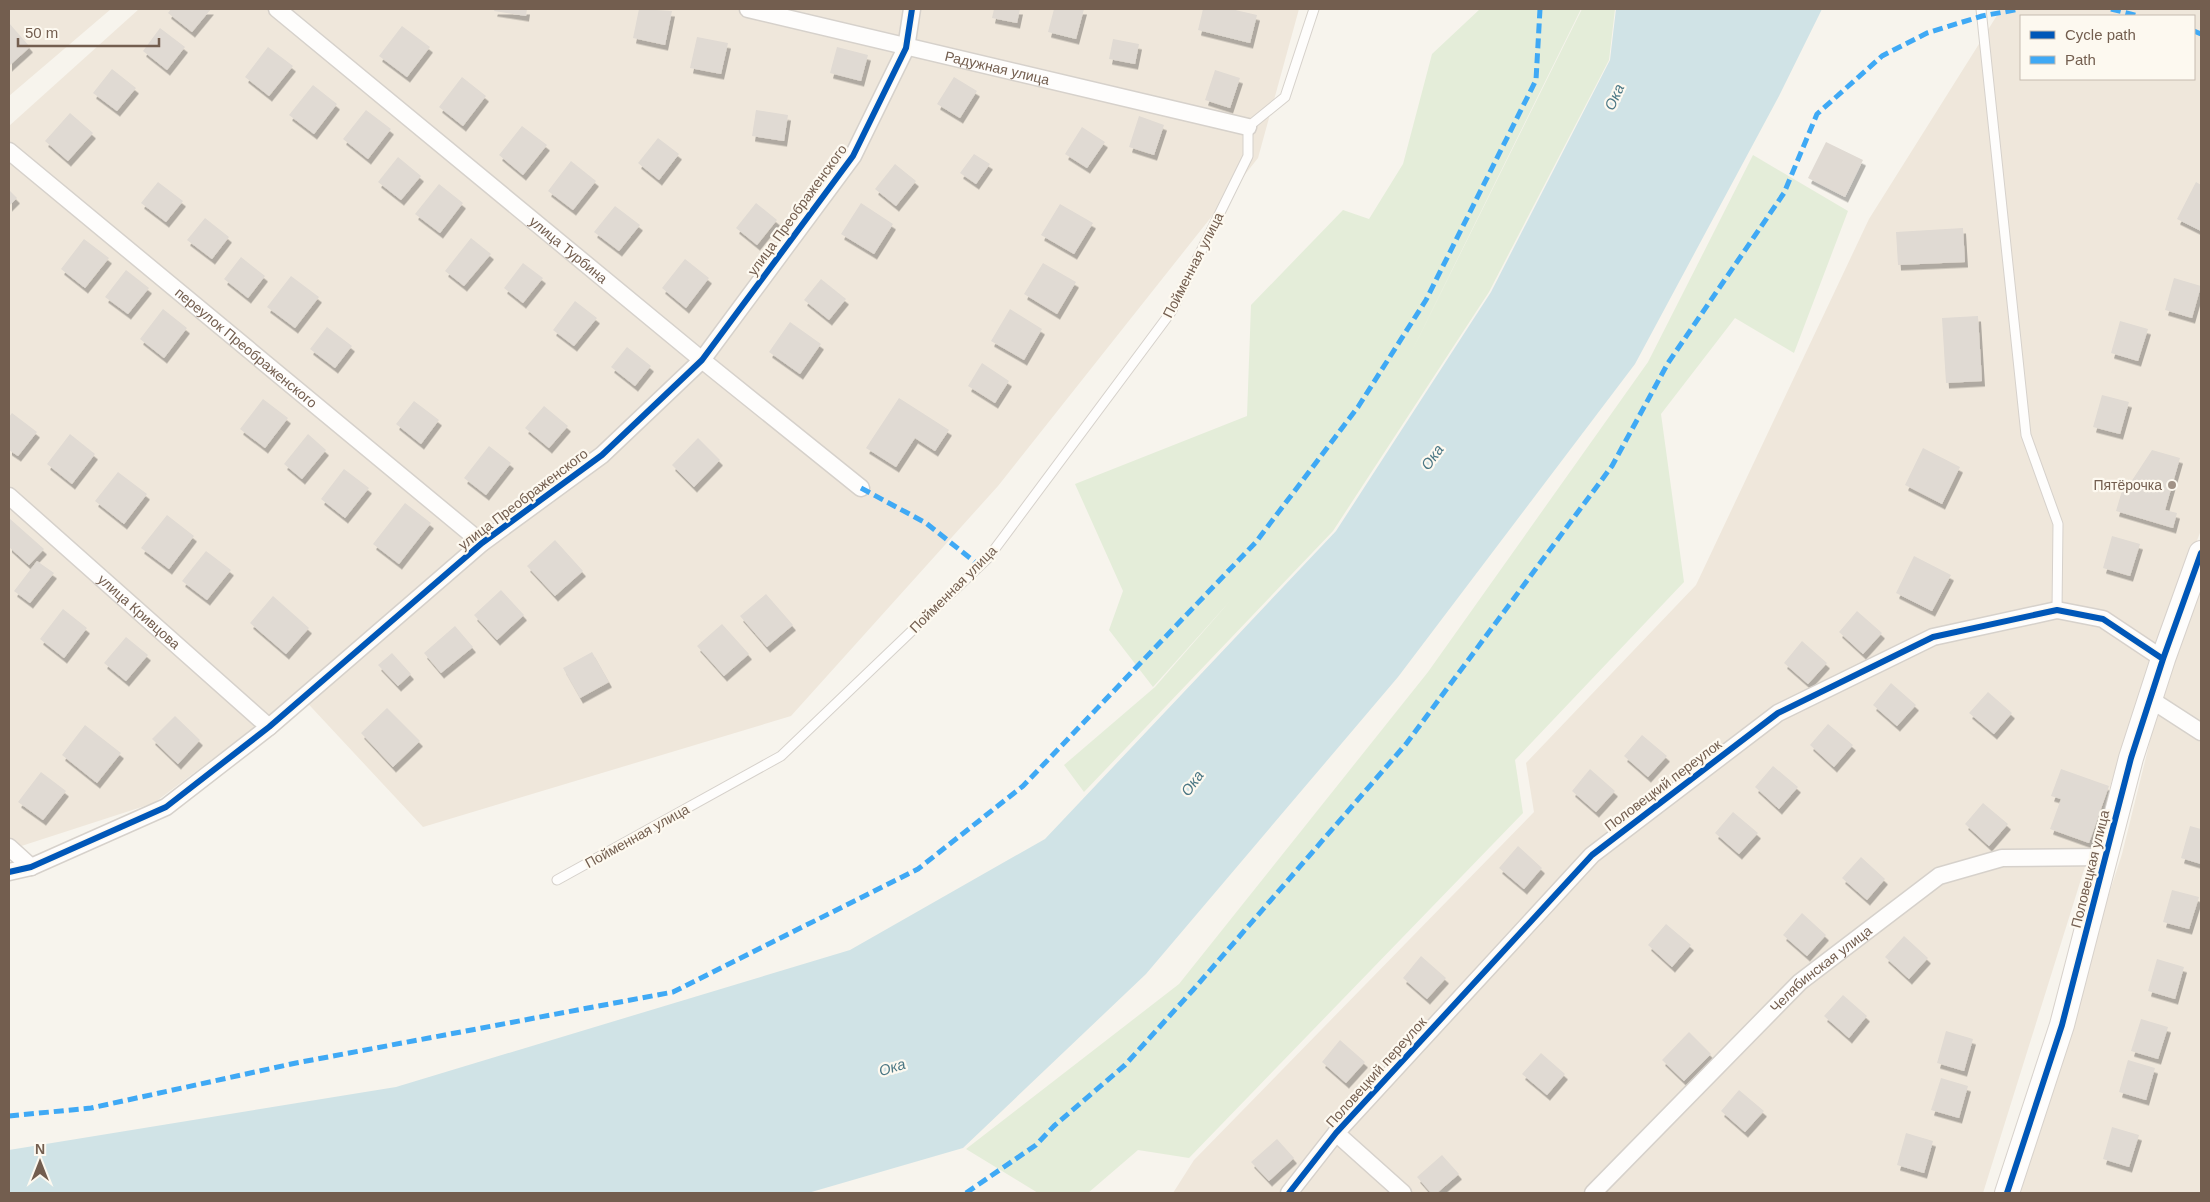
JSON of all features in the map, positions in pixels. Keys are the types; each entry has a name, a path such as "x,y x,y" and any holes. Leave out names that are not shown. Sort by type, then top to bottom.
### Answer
{"street":[{"name":"улица Турбина","path":"277,9 702,360 861,488"},
{"name":"Радужная улица","path":"748,9 906,48 1248,127"},
{"name":"улица Преображенского","path":"9,872 31,867 166,807 269,727 482,543 602,455 702,360 853,156 906,48 912,9"},
{"name":"переулок Преображенского","path":"9,151 482,543"},
{"name":"улица Кривцова","path":"9,496 269,727"},
{"name":"Половецкая улица","path":"2007,1193 2062,1025 2131,758 2163,659 2201,553"},
{"name":"Половецкий переулок","path":"1289,1193 1336,1133 1592,855 1778,713 1933,638 2057,610 2103,619 2163,659"},
{"path":"2150,699 2201,732"},
{"path":"9,847 31,867"},
{"name":"Челябинская улица","path":"1593,1193 1800,982 1940,876 2002,858 2106,858"},
{"path":"1336,1133 1403,1193"}],"lane":[{"path":"1248,127 1285,97 1314,9"},
{"path":"1981,9 2026,435 2058,524 2057,610"},
{"name":"Пойменная улица","path":"557,880 781,756 988,558 1171,312 1248,156 1248,127"}],"shaded area":[{"path":"9,9 111,9 9,96"},
{"path":"139,9 1299,9 1258,158 998,486 791,716 423,827 299,694 154,803 9,850 9,126"},
{"path":"2001,9 2201,9 2201,530 2137,700 1983,1193 1173,1193 1194,1160 1534,812 1526,763 1696,585 1869,219"},
{"path":"2201,578 2201,1193 2012,1193 2122,854 2170,660"}],"green space":[{"path":"1480,9 1581,9 1406,363 1582,9 1615,9 1609,60 1489,292 1333,531 1084,792 1064,765 1155,687 1230,601 1153,687 1109,630 1123,591 1075,484 1247,416 1251,305 1343,210 1369,219 1403,164 1432,54"},
{"path":"1753,155 1848,211 1794,353 1735,318 1661,414 1684,582 1515,760 1523,813 1189,1158 1138,1150 1088,1193 1038,1193 966,1149 1179,984 1428,672 1648,362"}],"water":[{"name":"Ока","path":"1616,9 1822,9 1779,96 1635,364 1398,677 1146,974 963,1148 808,1193 9,1193 9,1150 396,1087 850,950 1045,839 1336,531 1491,292 1610,60"}],"building":[{"path":"171,9 211,9 192,32 168,13"},
{"path":"495,9 527,9 526,16 494,11"},
{"path":"639,9 672,11 665,45 633,38"},
{"path":"994,9 1020,9 1017,23 992,18"},
{"path":"1054,9 1084,9 1076,39 1048,32"},
{"path":"1203,9 1231,9 1257,15 1250,43 1198,30"},
{"path":"9,23 30,47 9,66"},
{"path":"402,26 430,47 407,77 379,56"},
{"path":"160,28 185,47 167,70 143,51"},
{"path":"697,37 728,43 721,74 690,68"},
{"path":"1113,39 1139,44 1135,64 1109,59"},
{"path":"268,47 293,66 269,96 245,77"},
{"path":"837,47 868,55 861,81 830,73"},
{"path":"112,69 136,88 117,111 93,93"},
{"path":"1215,70 1240,78 1230,108 1205,100"},
{"path":"462,77 486,96 463,126 439,107"},
{"path":"954,77 977,91 960,118 937,104"},
{"path":"313,85 337,104 314,134 289,115"},
{"path":"366,110 391,129 368,159 343,139"},
{"path":"756,110 788,115 784,141 752,136"},
{"path":"70,113 93,133 68,161 45,141"},
{"path":"1139,116 1164,125 1154,155 1129,147"},
{"path":"522,126 547,145 523,175 499,155"},
{"path":"1082,127 1105,142 1087,168 1065,154"},
{"path":"658,138 679,154 659,180 638,163"},
{"path":"1826,142 1863,160 1845,197 1808,178"},
{"path":"974,154 990,164 976,184 960,173"},
{"path":"398,157 421,176 401,200 378,182"},
{"path":"571,161 596,181 573,210 548,191"},
{"path":"895,164 916,181 896,206 875,189"},
{"path":"158,182 183,201 166,222 141,203"},
{"path":"2196,182 2201,185 2201,231 2177,219"},
{"path":"439,184 463,203 440,233 415,214"},
{"path":"9,190 17,198 9,206"},
{"path":"756,203 777,220 757,245 736,228"},
{"path":"861,203 893,224 874,254 841,234"},
{"path":"1060,204 1093,223 1074,254 1041,235"},
{"path":"615,206 640,225 619,251 594,232"},
{"path":"205,218 229,237 212,259 187,240"},
{"path":"1963,228 1965,262 1898,265 1896,232"},
{"path":"471,238 491,254 464,286 445,271"},
{"path":"84,239 109,258 85,288 61,269"},
{"path":"241,257 265,276 248,298 224,279"},
{"path":"685,259 709,278 686,308 662,288"},
{"path":"523,263 543,278 523,303 504,288"},
{"path":"1043,263 1076,282 1057,314 1024,294"},
{"path":"126,270 149,288 128,314 105,297"},
{"path":"291,276 319,297 295,328 267,307"},
{"path":"2174,278 2201,286 2192,318 2165,310"},
{"path":"821,279 846,299 829,320 804,300"},
{"path":"575,301 597,318 574,346 553,330"},
{"path":"163,309 187,328 164,358 140,339"},
{"path":"1010,309 1042,329 1024,360 991,341"},
{"path":"1978,316 1982,381 1946,383 1942,318"},
{"path":"2120,321 2148,329 2138,361 2111,353"},
{"path":"790,322 821,344 800,374 769,352"},
{"path":"327,327 352,346 335,368 310,349"},
{"path":"627,347 651,366 635,386 611,367"},
{"path":"982,363 1009,381 995,403 968,386"},
{"path":"2102,395 2129,402 2120,434 2093,427"},
{"path":"899,398 949,430 935,451 915,438 896,467 866,448"},
{"path":"263,399 288,418 265,448 240,429"},
{"path":"414,401 439,420 421,444 396,424"},
{"path":"544,406 568,426 549,448 525,428"},
{"path":"12,413 37,432 18,456 9,450 9,417"},
{"path":"70,434 95,454 72,484 47,464"},
{"path":"308,434 326,450 302,479 284,464"},
{"path":"698,438 720,460 694,487 672,465"},
{"path":"489,446 511,463 486,495 464,478"},
{"path":"1923,448 1960,467 1942,504 1905,485"},
{"path":"2152,450 2180,458 2165,510 2177,513 2173,528 2116,511 2124,484 2129,485"},
{"path":"344,469 369,488 345,518 321,499"},
{"path":"118,472 147,494 124,524 95,501"},
{"path":"405,503 431,523 399,564 373,544"},
{"path":"167,515 194,536 169,569 141,548"},
{"path":"9,518 44,549 29,565 9,547"},
{"path":"2112,536 2140,544 2130,576 2103,568"},
{"path":"555,540 583,571 555,596 527,566"},
{"path":"206,551 231,570 207,600 182,581"},
{"path":"1914,556 1951,575 1932,611 1896,593"},
{"path":"37,561 54,573 30,603 14,591"},
{"path":"501,590 524,615 497,640 474,615"},
{"path":"766,594 793,625 767,647 740,616"},
{"path":"273,596 309,628 286,654 250,623"},
{"path":"63,609 87,628 64,658 40,639"},
{"path":"1857,611 1882,633 1863,654 1839,632"},
{"path":"722,624 749,654 724,676 697,646"},
{"path":"455,626 473,647 441,673 424,653"},
{"path":"126,637 148,655 126,681 104,663"},
{"path":"1802,641 1827,663 1808,684 1784,663"},
{"path":"592,652 609,682 580,698 563,668"},
{"path":"392,653 411,674 398,686 378,665"},
{"path":"1891,683 1916,705 1897,726 1873,705"},
{"path":"1988,692 2012,713 1994,734 1969,713"},
{"path":"387,708 420,741 393,767 361,733"},
{"path":"175,716 200,740 178,764 152,739"},
{"path":"1828,724 1853,745 1834,767 1810,745"},
{"path":"85,725 121,753 97,783 62,755"},
{"path":"1642,735 1667,756 1648,777 1624,756"},
{"path":"1773,766 1798,787 1779,809 1755,787"},
{"path":"1590,769 1615,791 1596,812 1572,791"},
{"path":"2061,769 2109,786 2089,843 2050,829 2061,799 2051,796"},
{"path":"41,772 66,791 43,820 18,802"},
{"path":"1983,803 2008,824 1989,846 1965,824"},
{"path":"1733,812 1758,833 1739,854 1715,833"},
{"path":"2190,826 2201,829 2201,864 2181,858"},
{"path":"1518,846 1542,868 1524,889 1499,868"},
{"path":"1861,857 1885,879 1867,900 1842,878"},
{"path":"2172,890 2199,897 2189,929 2163,922"},
{"path":"1802,913 1826,935 1807,956 1783,935"},
{"path":"1666,924 1691,945 1672,967 1648,945"},
{"path":"1904,936 1928,958 1909,979 1885,957"},
{"path":"1421,956 1446,978 1427,999 1403,978"},
{"path":"2157,959 2184,967 2175,999 2148,991"},
{"path":"1843,995 1867,1016 1849,1038 1824,1016"},
{"path":"2141,1019 2168,1027 2158,1059 2131,1051"},
{"path":"1946,1031 1973,1039 1964,1071 1937,1063"},
{"path":"1689,1032 1711,1054 1684,1081 1662,1060"},
{"path":"1340,1040 1365,1062 1346,1083 1322,1062"},
{"path":"1541,1053 1565,1074 1547,1095 1522,1074"},
{"path":"2128,1060 2155,1068 2146,1100 2119,1092"},
{"path":"1941,1078 1968,1086 1959,1118 1931,1110"},
{"path":"1739,1090 1764,1111 1745,1132 1721,1111"},
{"path":"2112,1127 2139,1135 2129,1167 2103,1159"},
{"path":"1906,1133 1933,1141 1924,1173 1897,1165"},
{"path":"1277,1139 1294,1158 1269,1181 1251,1162"},
{"path":"1442,1155 1459,1174 1437,1193 1431,1193 1417,1177"}],"marked path":[{"path":"9,1116 91,1108 296,1063 673,992 918,869 1023,786 1256,542 1358,407 1426,300 1536,80 1540,9"},
{"path":"966,1193 1036,1145 1054,1126 1125,1065 1193,990 1406,744 1612,466 1668,363 1784,193 1817,114 1882,56 1927,33 1982,16 2020,9"},
{"path":"2111,9 2135,15"},
{"path":"2195,31 2201,34"},
{"path":"861,488 926,523 980,566"}],"cycle path":[{"path":"9,872 31,867 166,807 269,727 482,543 602,455 702,360 853,156 906,48 912,9"},
{"path":"2007,1193 2062,1025 2131,758 2163,659 2201,553"},
{"path":"1289,1193 1336,1133 1592,855 1778,713 1933,637 2057,610 2103,619 2163,659"}],"place":[{"name":"Пятёрочка","path":"2172,485"}]}
